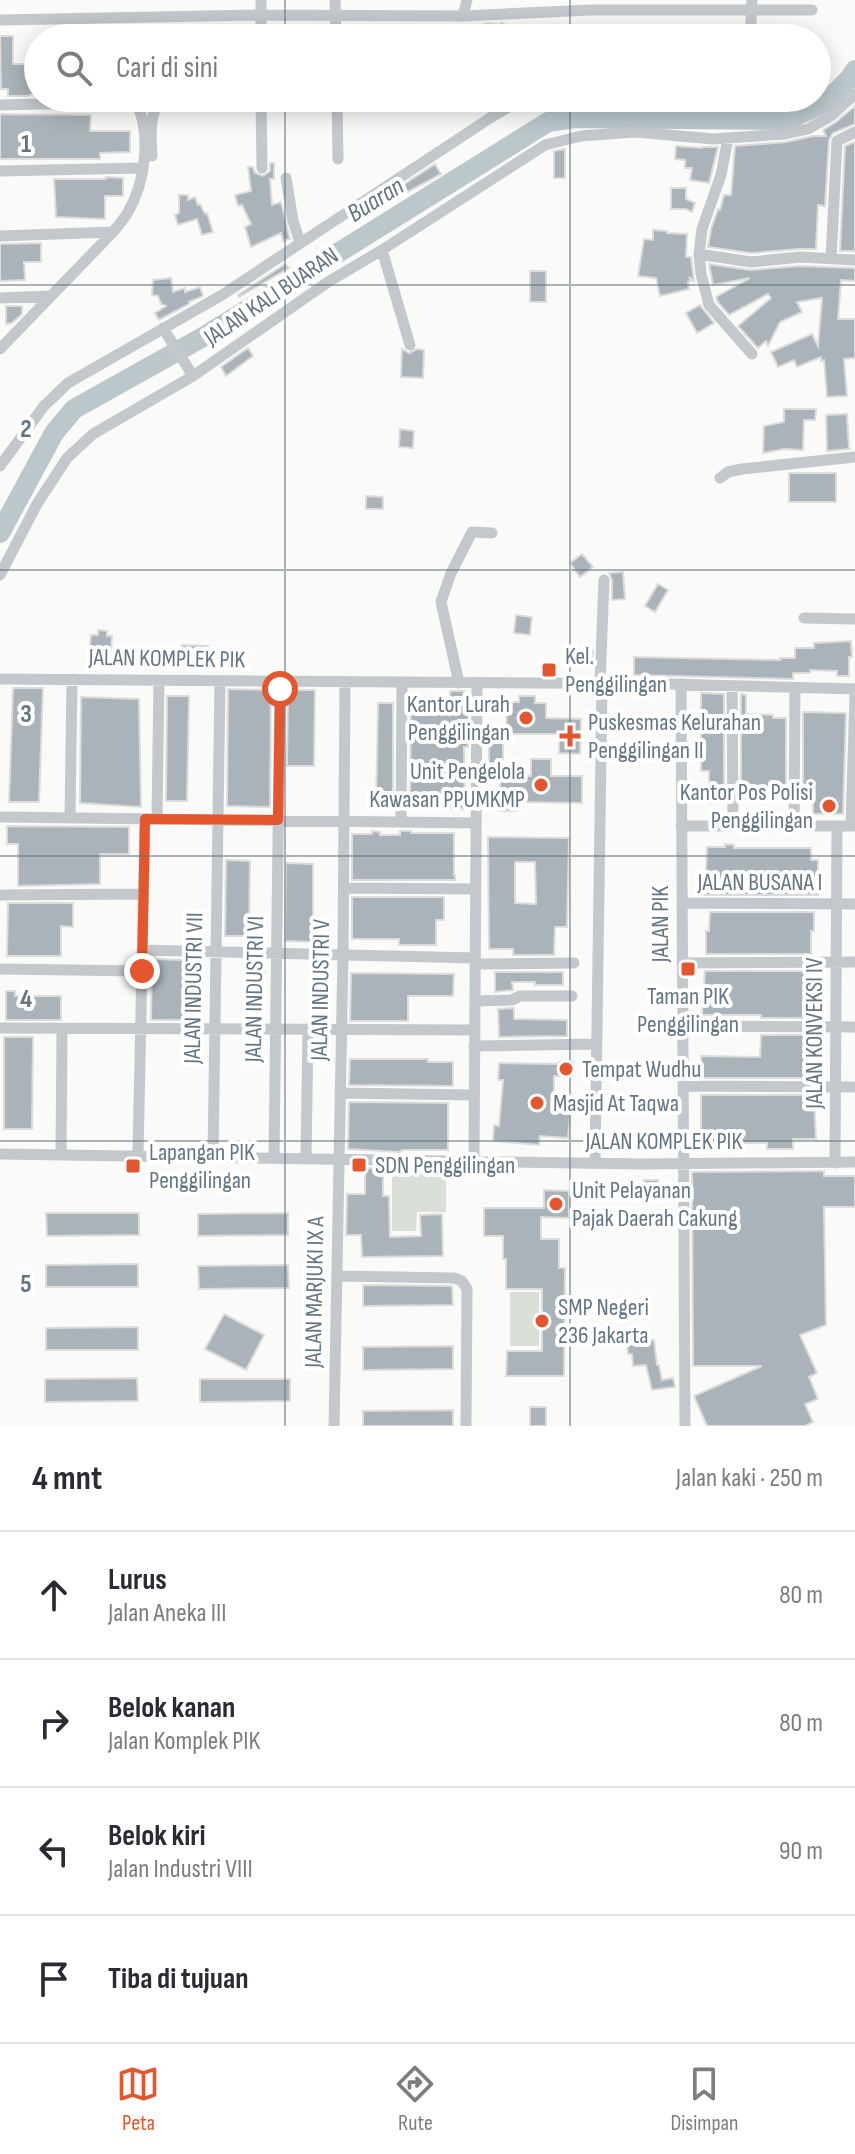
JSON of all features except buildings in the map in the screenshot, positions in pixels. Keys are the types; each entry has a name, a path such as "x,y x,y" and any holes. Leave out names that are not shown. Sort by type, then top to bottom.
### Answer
{"street":[{"path":"261,0 261,24"},
{"path":"335,0 335,24"},
{"path":"463,16 467,0"},
{"path":"0,20 261,15 463,16 591,5 751,5 812,10"},
{"name":"JALAN KALI BUARAN","path":"0,575 37,504 67,458 93,434 545,145 581,136 635,132 713,139 785,134 808,129 831,116 855,94"},
{"path":"0,105 24,104"},
{"path":"0,349 128,213 138,191 144,153 140,112"},
{"path":"152,156 151,128 154,112"},
{"path":"261,112 262,168"},
{"path":"337,112 338,159"},
{"path":"0,466 44,406 68,383 222,295 500,112"},
{"path":"831,259 837,141 855,132"},
{"path":"728,138 721,175 702,229 699,254 701,274 709,305 752,354"},
{"path":"0,171 142,168"},
{"path":"286,178 291,215 300,242"},
{"path":"0,236 113,232"},
{"path":"382,250 410,345"},
{"path":"699,254 751,262 785,257 855,260"},
{"path":"0,298 51,296"},
{"path":"165,330 191,373"},
{"path":"720,478 728,472 742,469 855,457"},
{"path":"459,683 441,602 451,573 472,532 492,533"},
{"path":"595,1163 604,580"},
{"path":"804,618 855,619"},
{"name":"JALAN KOMPLEK PIK","path":"0,679 681,684 855,692"},
{"path":"70,818 72,679"},
{"path":"138,1156 143,894 159,680"},
{"name":"JALAN INDUSTRI VII","path":"213,1157 220,681"},
{"name":"JALAN INDUSTRI VI","path":"274,1158 280,681"},
{"name":"JALAN INDUSTRI V","path":"339,1159 345,682"},
{"path":"401,822 402,683"},
{"path":"474,1161 477,683"},
{"name":"JALAN PIK","path":"681,684 685,1426"},
{"path":"732,686 733,826"},
{"path":"794,826 795,688"},
{"path":"681,826 853,826 855,692"},
{"path":"0,817 476,823"},
{"name":"JALAN KONVEKSI IV","path":"835,1163 837,826"},
{"path":"344,888 475,889"},
{"path":"0,895 143,894"},
{"name":"JALAN BUSANA I","path":"682,903 837,904"},
{"path":"837,904 855,904"},
{"path":"142,950 574,963"},
{"path":"682,963 855,962"},
{"path":"0,969 142,971"},
{"path":"475,1001 512,1000 520,996 572,996"},
{"path":"683,1026 855,1027"},
{"path":"0,1028 475,1030"},
{"path":"61,1155 62,1029"},
{"path":"306,1159 308,1029"},
{"path":"474,1046 597,1044"},
{"path":"683,1086 855,1087"},
{"path":"340,1093 474,1095"},
{"name":"JALAN KOMPLEK PIK","path":"0,1154 643,1164 855,1162"},
{"name":"JALAN MARJUKI IX A","path":"334,1426 339,1159"},
{"path":"337,1276 454,1278 462,1281 467,1289 466,1426"}],"shaded area":[{"path":"392,1170 446,1170 446,1212 417,1212 416,1231 392,1231"},
{"path":"510,1292 539,1292 539,1346 510,1346"}],"waterway":[{"name":"Buaran","path":"831,97 855,70"},
{"name":"Buaran","path":"0,533 54,433 74,409 203,337 548,122 574,118 788,120 805,112"}],"place":[{"name":"Kel. Penggilingan","path":"549,670"},
{"name":"Kantor Lurah Penggilingan","path":"526,718"},
{"name":"Puskesmas Kelurahan Penggilingan II","path":"570,736"},
{"name":"Unit Pengelola Kawasan PPUMKMP","path":"541,785"},
{"name":"Kantor Pos Polisi Penggilingan","path":"829,806"},
{"name":"Taman PIK Penggilingan","path":"688,969"},
{"name":"Tempat Wudhu","path":"566,1069"},
{"name":"Masjid At Taqwa","path":"537,1103"},
{"name":"SDN Penggilingan","path":"359,1165"},
{"name":"Lapangan PIK Penggilingan","path":"133,1166"},
{"name":"Unit Pelayanan Pajak Daerah Cakung","path":"556,1204"},
{"name":"SMP Negeri 236 Jakarta","path":"542,1321"}],"route":[{"path":"142,971 145,819 278,820 280,689"}]}
